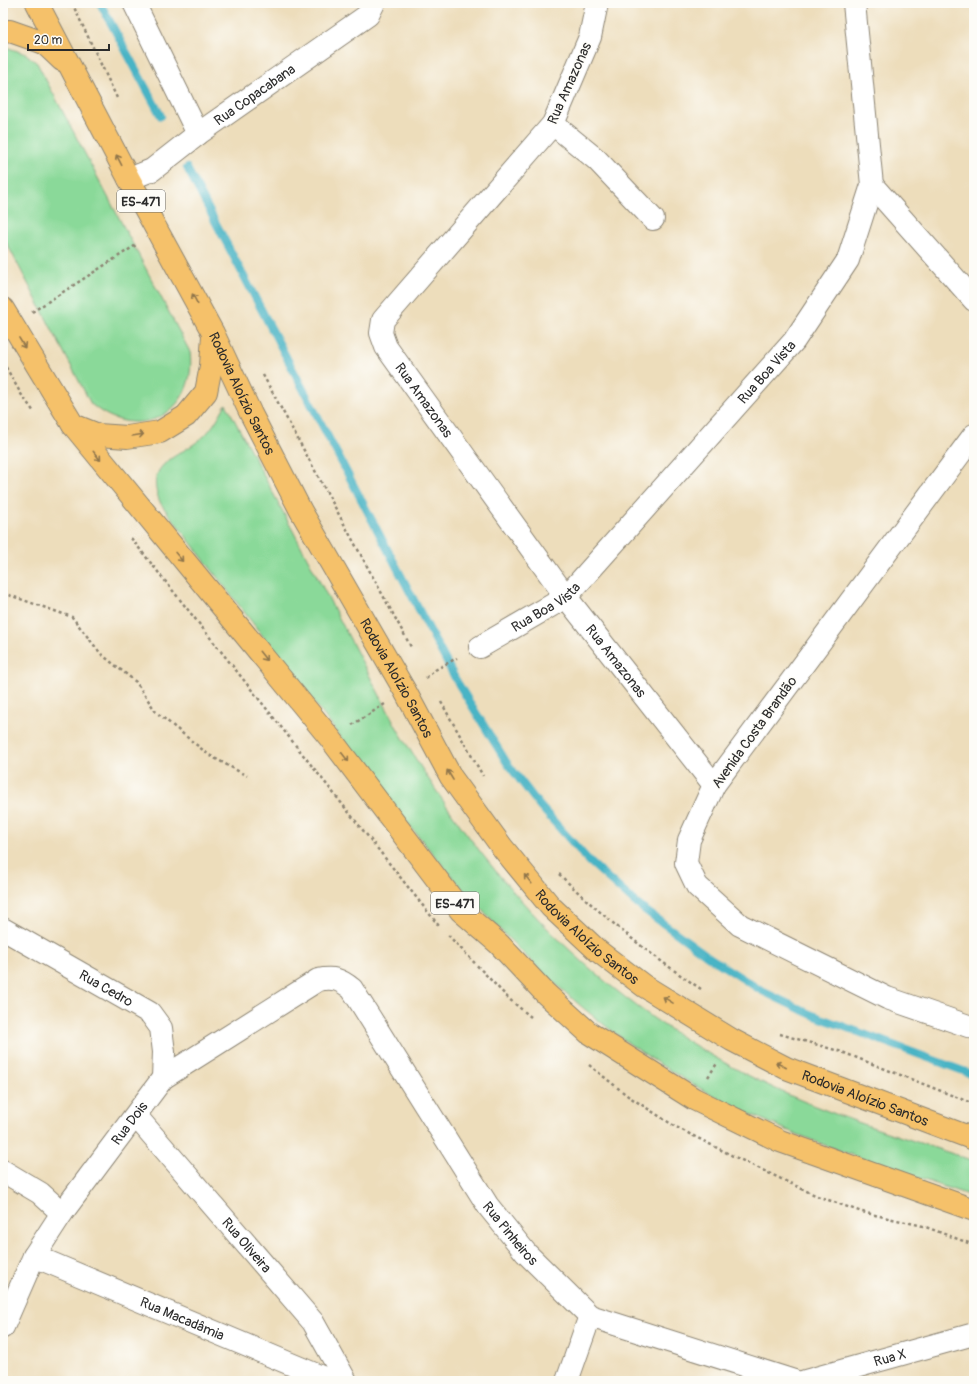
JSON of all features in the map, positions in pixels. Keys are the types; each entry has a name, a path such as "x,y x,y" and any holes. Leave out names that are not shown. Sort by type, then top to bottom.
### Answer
{"main road":[{"name":"Rodovia Aloízio Santos","path":"37,3 129,179 213,333 251,414 301,511 405,691 451,777 502,847 551,907 598,951 644,986 732,1040 786,1068 974,1139"},
{"path":"3,32 10,31 44,42 70,67"},
{"name":"ES-471","path":"7,317 73,426 330,738 461,910 499,944 546,994 589,1033 694,1099 780,1141 974,1210"},
{"path":"73,426 98,435 127,437 160,432 186,416 206,392 211,366 213,333"}],"street":[{"path":"134,3 198,134"},
{"name":"Rua Copacabana","path":"129,179 152,170 198,134 368,14 374,3"},
{"name":"Rua Amazonas","path":"597,3 590,37 553,124 383,320 381,333 386,347 566,597 714,784"},
{"name":"Rua Boa Vista","path":"471,651 566,597 794,341 848,260 872,185 854,3"},
{"path":"553,124 596,160 653,219"},
{"path":"872,185 974,300"},
{"name":"Avenida Costa Brandão","path":"974,435 714,784 689,840 686,863 697,886 740,925 887,998 974,1028"},
{"name":"Rua Cedro","path":"3,929 150,1013 161,1028 164,1052 163,1078"},
{"name":"Rua Pinheiros","path":"318,980 331,978 341,980 352,989 488,1206 526,1252 590,1316 794,1381"},
{"name":"Rua Dois","path":"3,1327 34,1256 62,1213 163,1078 318,980"},
{"name":"Rua Oliveira","path":"136,1116 313,1322 346,1381"},
{"path":"3,1171 40,1193 62,1213"},
{"name":"Rua Macadâmia","path":"34,1256 331,1381"},
{"path":"567,1381 590,1316"},
{"name":"Rua X","path":"805,1381 974,1334"}],"path":[{"path":"7,317 158,231"},
{"path":"3,593 72,617 101,654 136,682 156,712 209,755 247,776"},
{"path":"302,756 427,677 435,670 471,651"},
{"path":"427,677 431,684"},
{"path":"439,698 484,777"},
{"path":"556,872 618,928 703,991"},
{"path":"779,1034 842,1052 974,1104"},
{"path":"676,1127 732,1040"}],"green space":[{"path":"3,46 26,54 37,63 190,352 190,374 184,392 174,406 161,416 145,421 127,421 109,416 91,404 3,236"},
{"path":"226,404 397,728 435,788 475,845 518,897 564,945 614,988 668,1028 727,1064 791,1096 813,1105 974,1161 974,1197 826,1146 754,1116 684,1079 632,1046 584,1008 538,968 495,924 454,879 376,783 161,504 156,490 156,479 159,470 174,456 203,437 216,422"}],"waterway":[{"path":"100,3 161,116"},
{"path":"187,168 456,680 507,763 540,806 590,862 638,905 709,957 762,991 810,1014 974,1075"}]}
